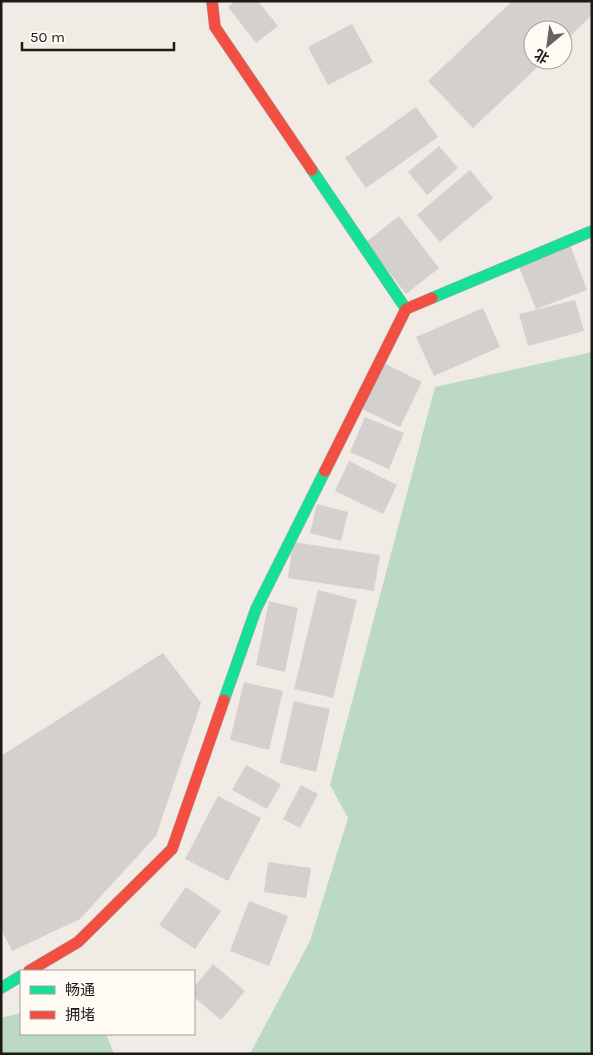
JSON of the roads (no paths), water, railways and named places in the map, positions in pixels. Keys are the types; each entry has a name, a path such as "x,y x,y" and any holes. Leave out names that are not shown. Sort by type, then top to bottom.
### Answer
{"street":[{"path":"212,1 215,27 406,309"},
{"path":"31,970 78,942 172,849 256,609 406,309 592,231"},
{"path":"1,988 20,977"}]}
